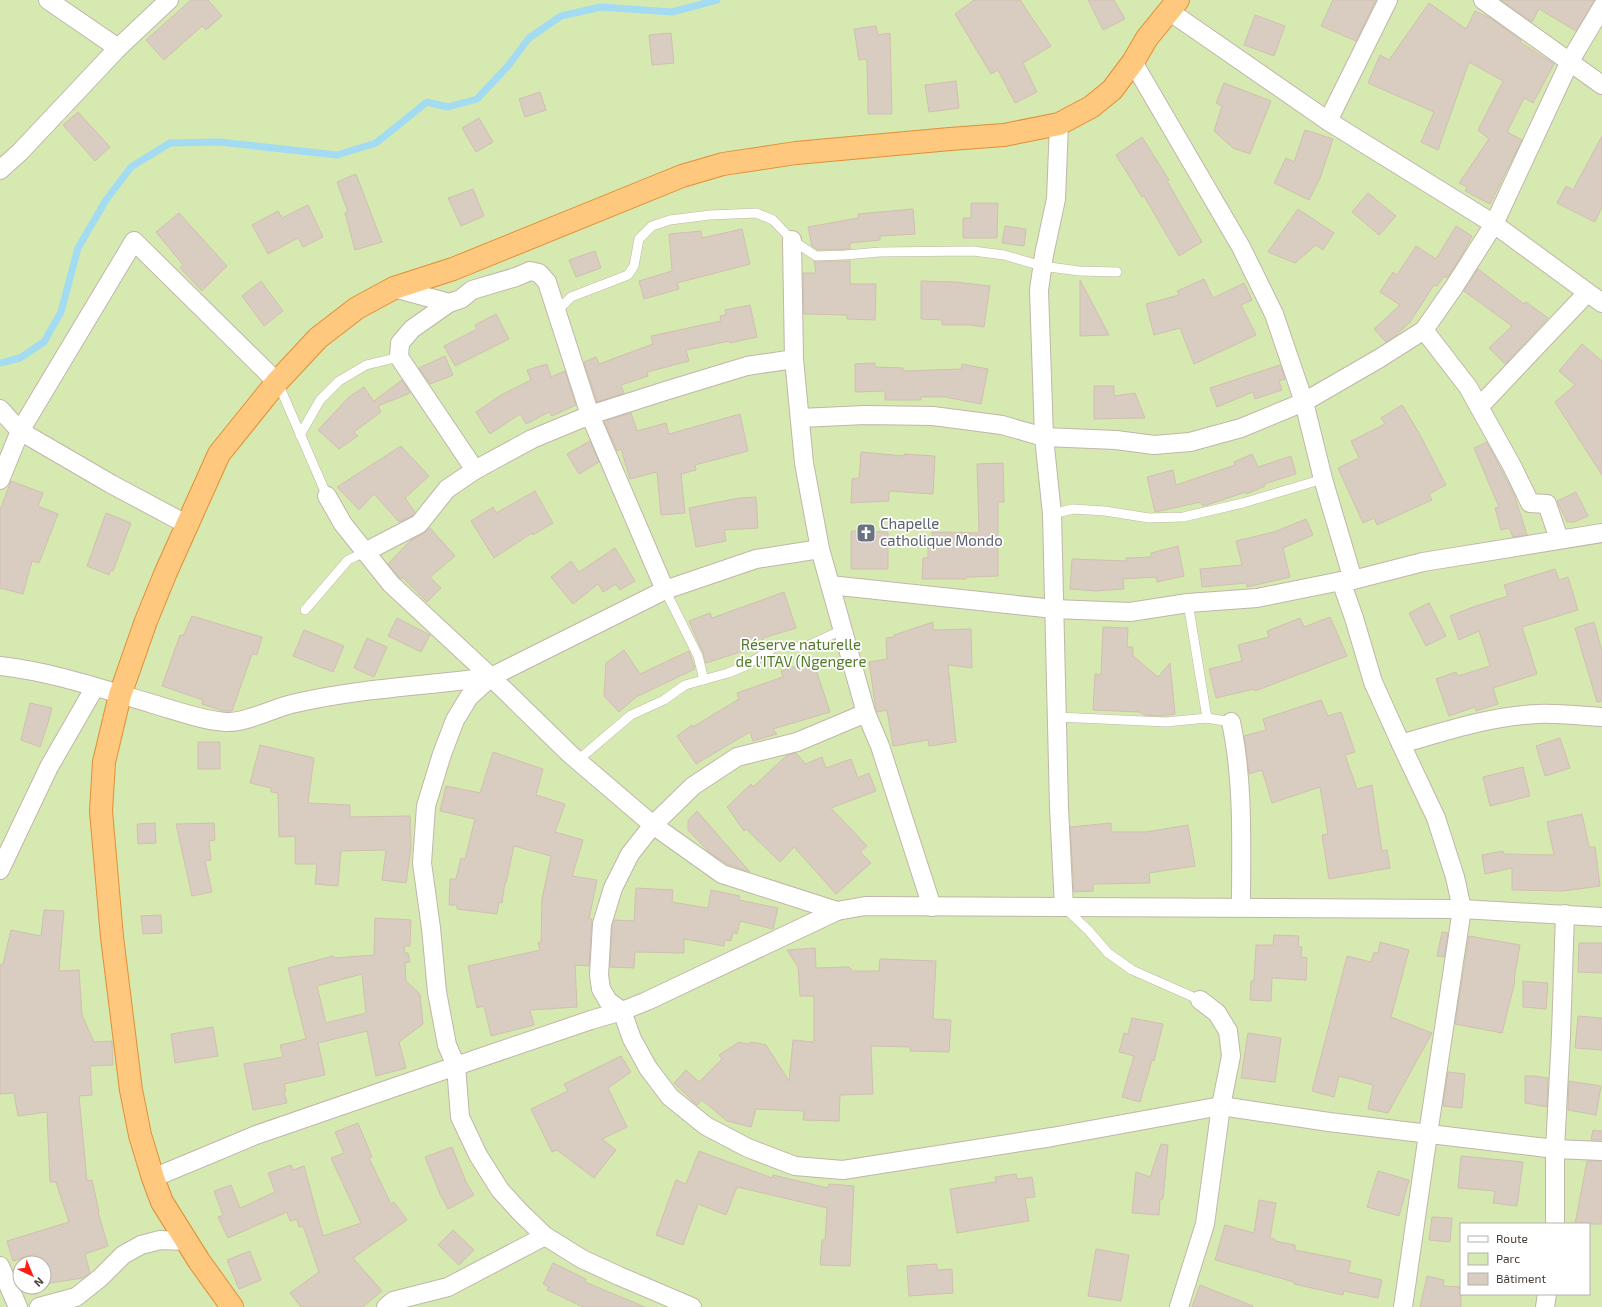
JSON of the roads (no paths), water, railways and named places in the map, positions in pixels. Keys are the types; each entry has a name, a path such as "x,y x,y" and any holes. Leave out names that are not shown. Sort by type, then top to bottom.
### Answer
{"highway":[{"path":"232,1307 186,1241 162,1202 140,1135 131,1090 112,938 101,811 104,762 120,695 146,620 186,524 219,454 277,382 318,338 357,308 394,288 453,269 682,176 723,164 796,153 1004,135 1059,124 1091,107 1112,90 1133,62 1147,38 1173,6"}],"street":[{"path":"48,0 118,48"},
{"path":"0,170 20,152 118,48 169,0"},
{"path":"1328,121 1388,0"},
{"path":"1483,0 1602,85"},
{"path":"1173,6 1328,121 1494,224 1602,303"},
{"path":"800,418 865,415 933,416 1002,425 1044,436 1116,440 1154,445 1190,442 1241,428 1304,402 1380,358 1424,330 1454,287 1494,224 1570,61 1602,7"},
{"path":"1133,62 1241,247 1274,314 1304,402 1347,581 1354,618 1373,682 1436,818 1455,877 1462,909 1403,1307"},
{"path":"1059,124 1056,199 1042,266 1039,290 1044,436 1052,514 1059,808 1064,907"},
{"path":"792,240 794,359 804,463 820,549 866,713 880,746 932,907"},
{"path":"0,480 20,431 134,241 277,382"},
{"path":"475,470 399,357 400,343 412,329 449,303 461,299 472,290 516,277 530,271 539,273 547,282 590,415 665,590"},
{"path":"394,288 449,303"},
{"path":"1479,407 1587,293"},
{"path":"1424,330 1468,387 1530,502 1547,504 1559,539"},
{"path":"365,552 419,524 447,489 475,470 532,439 590,415 747,366 794,359"},
{"path":"0,409 20,431 186,524"},
{"path":"327,496 343,524 392,584 491,677 577,761 653,825 722,874 837,911"},
{"path":"830,584 1054,609 1130,612 1188,603 1257,598 1347,581 1423,562 1602,533"},
{"path":"691,1307 600,1268 582,1259 545,1236 500,1190 478,1155 460,1117 456,1066 447,1045 437,992 431,928 422,863 426,806 442,754 455,720 468,697 491,677 665,590 756,559 820,549"},
{"path":"0,666 29,669 76,681 203,719 228,722 254,717 302,702 362,692 491,677"},
{"path":"0,870 49,768 95,687"},
{"path":"866,713 797,742 737,757 693,786 653,825 630,854 613,888 602,924 599,975 600,990 608,1001 622,1011 632,1039 648,1068 670,1097 706,1126 748,1148 795,1166 843,1170 1052,1137 1221,1106 1329,1122 1428,1134 1555,1149 1602,1151"},
{"path":"1401,744 1451,729 1493,719 1539,714 1602,717"},
{"path":"1231,722 1237,749 1240,803 1242,907"},
{"path":"153,1178 256,1135 591,1020 622,1011 647,1001 837,911 865,906 1242,907 1462,909 1602,917"},
{"path":"1555,1223 1555,1149 1565,914"},
{"path":"1179,1307 1205,1224 1221,1106 1231,1056 1228,1031 1217,1013 1200,1000"},
{"path":"386,1307 393,1301 448,1288 545,1236"},
{"path":"39,1307 76,1297 100,1278 123,1255 141,1244 160,1240 186,1241"},
{"path":"0,1266 18,1307"},
{"path":"1545,1307 1547,1295"}],"lane":[{"path":"557,311 571,297 628,275 634,266 639,239 652,226 670,220 710,215 756,213 773,220 792,240 816,256 880,252 973,251 1004,255 1042,266 1079,271 1117,272"},
{"path":"300,435 320,400 340,381 366,365 399,357"},
{"path":"277,382 327,496"},
{"path":"1052,514 1072,509 1105,511 1148,518 1183,517 1243,502 1323,479"},
{"path":"305,610 348,560 365,552"},
{"path":"665,590 698,656 704,680"},
{"path":"1188,603 1206,718"},
{"path":"577,761 631,715 664,700 685,685 745,666 775,647 805,647 842,630"},
{"path":"1057,717 1166,722 1206,718 1231,722"},
{"path":"1064,907 1089,931 1108,953 1132,970 1200,1000"}],"waterway":[{"path":"0,363 20,358 44,342 61,312 78,248 106,200 131,167 170,143 219,142 337,155 376,143 427,102 448,107 477,99 508,66 529,38 561,16 601,7 672,12 717,0"}],"place":[{"name":"Chapelle catholique Mondo","path":"866,533"}],"park label":[{"name":"Réserve naturelle de l'ITAV (Ngengere","path":"801,654"}]}
